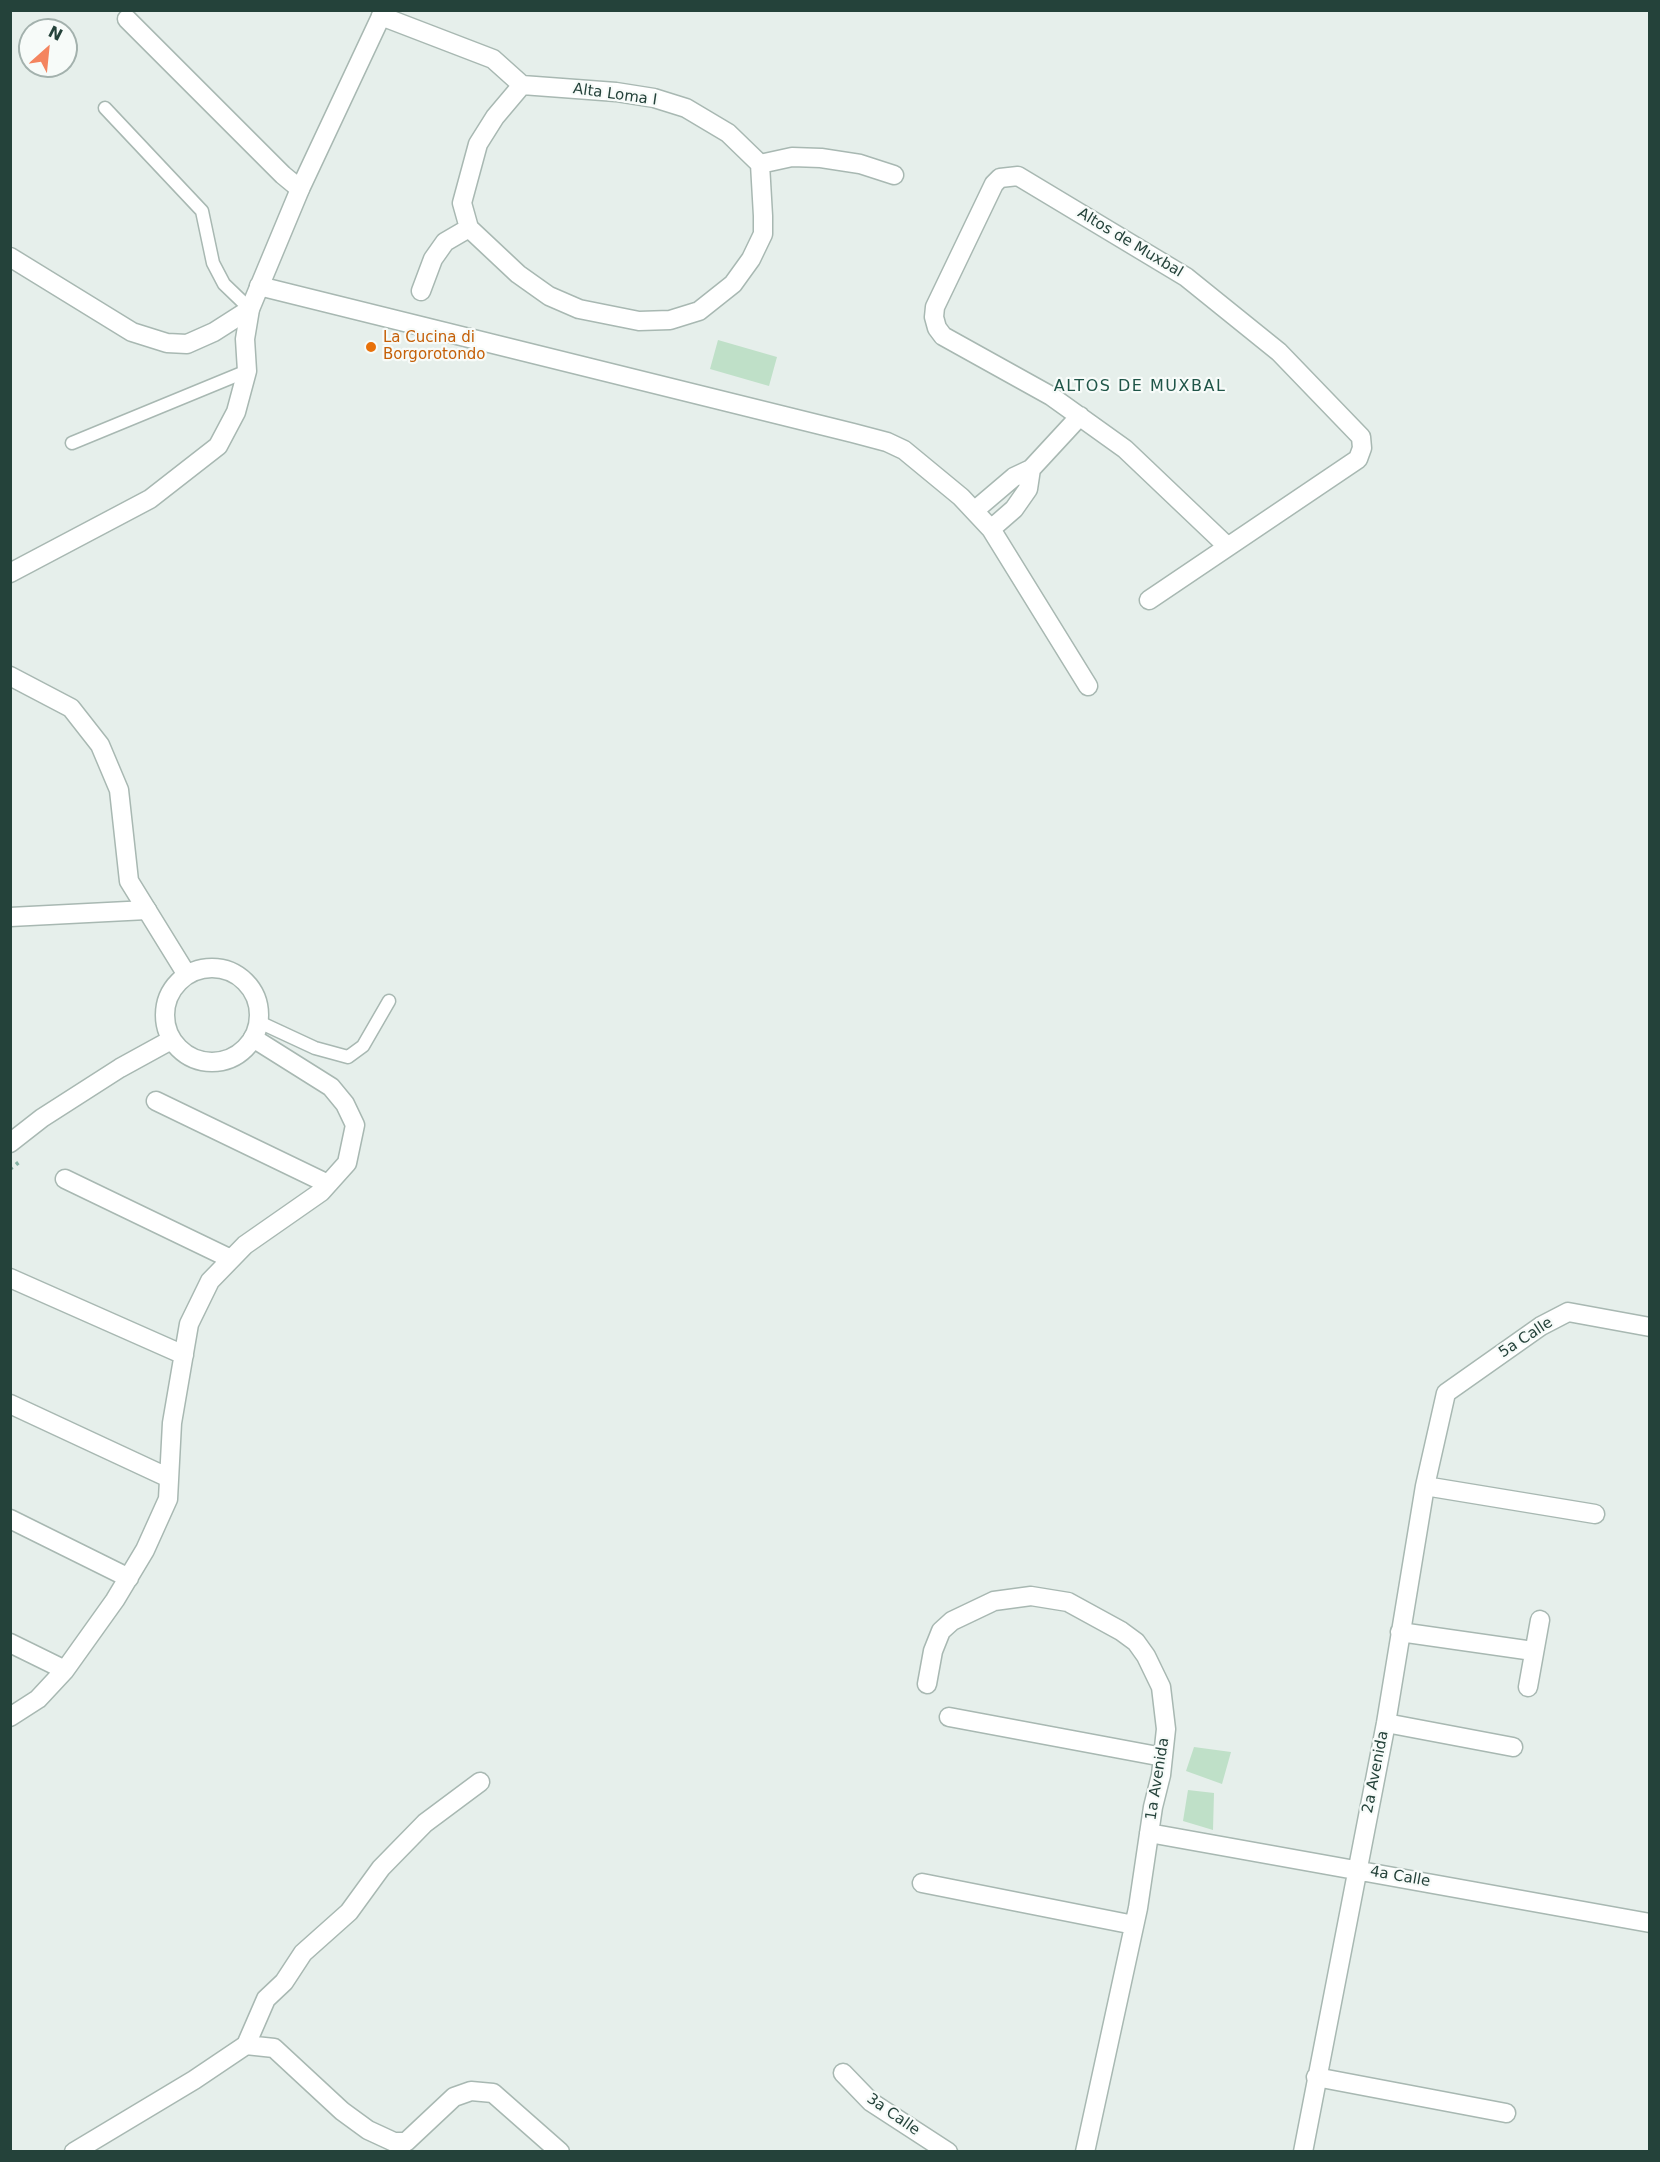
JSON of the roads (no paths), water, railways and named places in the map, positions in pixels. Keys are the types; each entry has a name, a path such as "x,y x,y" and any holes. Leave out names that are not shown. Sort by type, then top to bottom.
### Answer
{"street":[{"path":"10,573 150,499 218,446 236,412 247,371 245,339 250,309 300,189 382,13 493,59 522,85 495,117 478,144 462,203 469,228 518,274 549,296 579,309 639,321 670,320 699,311 715,301 733,284 751,259 763,234 760,164 792,157 821,158 860,164 894,175"},
{"path":"127,19 283,175 300,189"},
{"name":"Alta Loma I","path":"522,85 616,92 654,98 686,108 728,133 760,164"},
{"name":"Altos de Muxbal","path":"1149,600 1358,459 1362,448 1361,437 1279,351 1186,277 1018,176 1004,176 994,184 935,307 934,323 943,336 1051,396 1125,449 1227,546"},
{"path":"421,291 433,259 444,243 469,228"},
{"path":"10,256 132,332 167,342 187,344 214,332 250,309"},
{"path":"259,286 887,442 915,457 991,529 1088,686"},
{"path":"974,511 1014,477 1030,469 1080,416"},
{"path":"991,529 1014,509 1028,489 1030,469"},
{"path":"10,676 71,708 100,745 119,790 129,881 187,975"},
{"path":"10,917 147,910"},
{"path":"221,969 237,976 250,988 257,1004 256,1030 240,1053 222,1061 203,1062 185,1054 171,1040 165,1023 165,1005 173,988 187,975 221,969"},
{"path":"10,1717 38,1699 65,1670 129,1578 168,1499 172,1423 189,1324 210,1281 244,1245 321,1192 347,1163 355,1125 345,1104 331,1086 256,1030"},
{"path":"10,1143 42,1118 101,1080 171,1040"},
{"path":"156,1101 328,1184"},
{"path":"65,1179 231,1259"},
{"path":"10,1278 184,1355"},
{"name":"5a Calle","path":"1446,1393 1541,1326 1568,1312 1650,1327"},
{"name":"2a Avenida","path":"1303,2151 1386,1723 1425,1486 1446,1393"},
{"path":"10,1404 169,1478"},
{"path":"1425,1486 1595,1514"},
{"path":"10,1519 129,1578"},
{"name":"1a Avenida","path":"927,1684 933,1651 942,1631 962,1615 994,1600 1012,1597 1053,1598 1068,1602 1121,1631 1136,1642 1146,1656 1161,1687 1166,1729 1163,1757 1134,1925 1085,2151"},
{"path":"1528,1687 1540,1620"},
{"path":"1400,1632 1533,1651"},
{"path":"10,1643 65,1670"},
{"path":"949,1716 1163,1757"},
{"path":"1386,1723 1513,1747"},
{"path":"74,2151 194,2080 246,2045 266,1999 284,1982 303,1953 349,1912 381,1868 424,1823 480,1782"},
{"name":"4a Calle","path":"1149,1833 1650,1923"},
{"path":"922,1883 1134,1925"},
{"path":"246,2045 274,2048 342,2111 368,2130 394,2142 406,2142 454,2097 471,2091 493,2093 560,2151"},
{"name":"3a Calle","path":"843,2073 871,2102 948,2151"},
{"path":"1316,2077 1506,2113"}],"lane":[{"path":"105,108 202,211 213,263 224,284 250,309"},
{"path":"72,443 247,371"},
{"path":"256,1030 348,1057 363,1046 388,1001"}],"place":[{"name":"La Cucina di Borgorotondo","path":"371,347"}],"district":[{"name":"ALTOS DE MUXBAL","path":"1140,387"}]}
